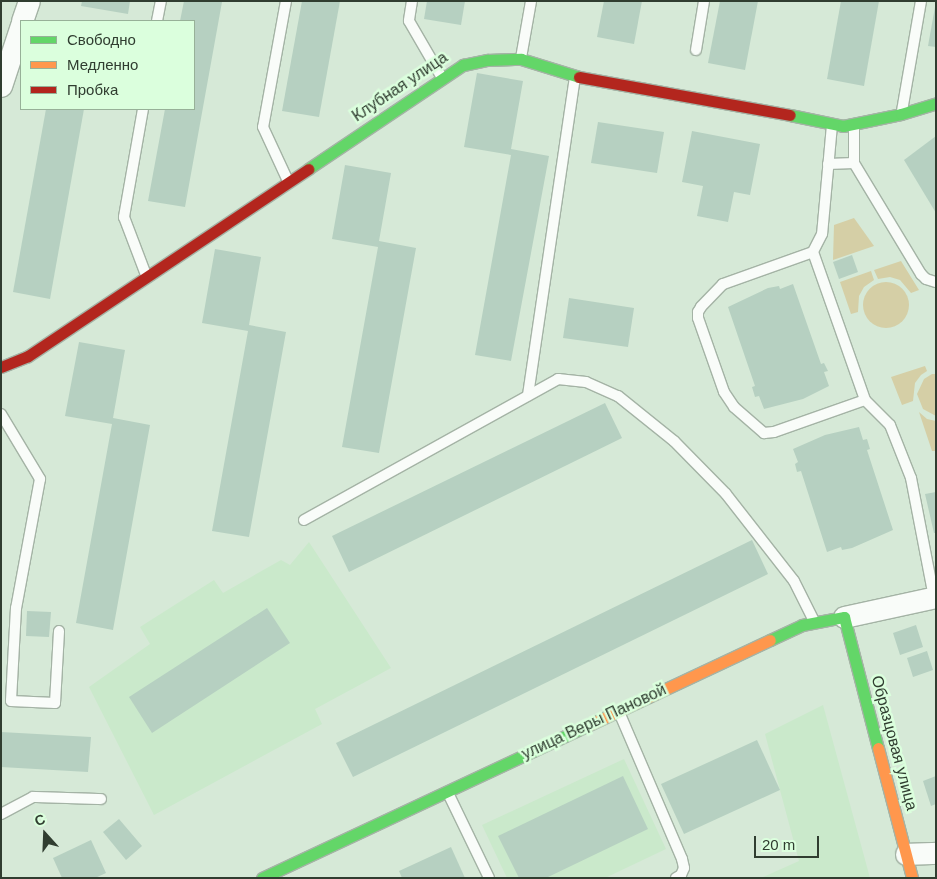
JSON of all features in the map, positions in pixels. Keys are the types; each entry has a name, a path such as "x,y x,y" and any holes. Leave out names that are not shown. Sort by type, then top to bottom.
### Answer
{"street":[{"path":"23,20 29,1"},
{"path":"1,86 20,29"},
{"name":"Клубная улица","path":"1,367 28,356 442,78 463,66 487,60 521,60 576,76 687,95 843,126 901,114 936,104"},
{"name":"улица Веры Пановой","path":"262,878 802,625 935,597"},
{"name":"Образцовая улица","path":"844,617 912,878"},
{"path":"906,854 936,853"}],"lane":[{"path":"158,20 161,1"},
{"path":"286,1 263,127 288,182"},
{"path":"412,1 409,21 442,78"},
{"path":"521,60 531,1"},
{"path":"696,50 704,1"},
{"path":"901,114 920,1"},
{"path":"528,395 576,76"},
{"path":"143,110 124,217 147,276"},
{"path":"832,124 822,234 813,252 723,284 700,307 698,318 728,400 756,428 764,433 774,432 865,400"},
{"path":"854,124 854,163 921,274 926,279 936,282"},
{"path":"828,164 854,163"},
{"path":"813,252 865,400 890,425 910,478 935,597"},
{"path":"304,520 558,379 586,382 618,396 674,441 726,494 794,582 814,621"},
{"path":"1,414 40,479 16,608 11,701 55,703 59,631"},
{"path":"618,711 682,859 684,868 681,875 676,878"},
{"path":"447,791 489,878"},
{"path":"1,814 33,797 101,799"}],"shaded area":[{"path":"854,218 874,246 833,260 834,225"},
{"path":"901,261 919,290 911,293 900,280 890,277 878,279 874,270"},
{"path":"871,271 874,280 864,287 859,296 858,312 851,314 840,282"},
{"path":"881,282 891,282 905,292 909,305 905,318 899,324 891,328 881,328 867,318 863,310 863,300 873,286"},
{"path":"925,366 927,371 915,383 913,401 902,405 891,377"},
{"path":"932,374 936,374 936,416 923,409 917,394 924,379"},
{"path":"919,412 927,419 936,421 936,451 932,451"},
{"path":"309,542 391,668 315,709 322,724 154,815 89,687 150,644 140,627 214,580 223,593 281,560 290,565"},
{"path":"823,705 870,878 761,878 799,861 765,734"},
{"path":"624,759 666,849 605,878 507,878 482,825"}],"building":[{"path":"82,1 130,1 128,14 81,6"},
{"path":"184,1 222,2 185,207 148,201 165,110 195,110 195,20 180,20"},
{"path":"302,1 340,1 319,117 282,111"},
{"path":"427,1 465,1 461,25 424,19"},
{"path":"604,1 642,1 634,44 597,37"},
{"path":"720,1 758,1 745,70 708,63"},
{"path":"841,1 879,1 864,86 827,79"},
{"path":"936,7 936,47 928,46"},
{"path":"477,73 523,81 511,149 549,156 511,361 475,355 511,155 464,147"},
{"path":"46,110 84,110 50,299 13,292"},
{"path":"598,122 664,132 657,173 591,163"},
{"path":"692,131 760,144 750,195 734,192 728,222 697,216 703,186 682,182"},
{"path":"936,136 936,213 904,160"},
{"path":"345,165 391,173 379,241 416,248 379,453 342,447 378,247 332,239"},
{"path":"215,249 261,257 249,325 286,332 249,537 212,531 248,331 202,323"},
{"path":"852,255 858,272 839,279 833,262"},
{"path":"793,284 821,364 824,363 828,371 824,372 829,386 803,399 764,409 759,396 755,397 752,387 755,386 728,307 768,288 779,286 780,289"},
{"path":"569,298 634,308 628,347 563,338"},
{"path":"79,342 125,350 113,418 150,425 113,630 76,623 112,424 65,416"},
{"path":"605,403 622,438 349,572 332,536"},
{"path":"859,427 863,440 867,439 870,449 867,450 893,530 852,548 842,550 841,547 827,552 801,471 797,472 795,464 798,462 793,449 825,435"},
{"path":"936,492 936,533 934,533 925,494"},
{"path":"752,540 768,574 353,777 336,743"},
{"path":"267,608 290,643 152,733 129,697"},
{"path":"27,611 51,612 49,637 26,636"},
{"path":"916,625 923,647 900,655 893,633"},
{"path":"927,651 933,670 913,677 907,658"},
{"path":"1,732 91,737 88,772 1,767"},
{"path":"757,740 780,790 684,834 661,784"},
{"path":"623,776 648,829 546,878 519,878 498,836"},
{"path":"936,776 936,804 931,806 923,781"},
{"path":"119,819 142,846 126,860 103,832"},
{"path":"91,840 106,873 95,878 62,878 53,858"},
{"path":"451,847 465,878 402,878 399,871"}],"traffic: fast":[{"path":"308,169 463,65 487,60 521,59 579,77"},
{"path":"790,115 843,126 901,114 936,103"},
{"path":"770,640 802,625 844,617 878,748"},
{"path":"262,878 587,726"}],"traffic: slow":[{"path":"587,726 770,640"},
{"path":"878,748 912,878"}],"traffic: jam":[{"path":"579,77 790,115"},
{"path":"1,367 28,356 308,169"}]}
